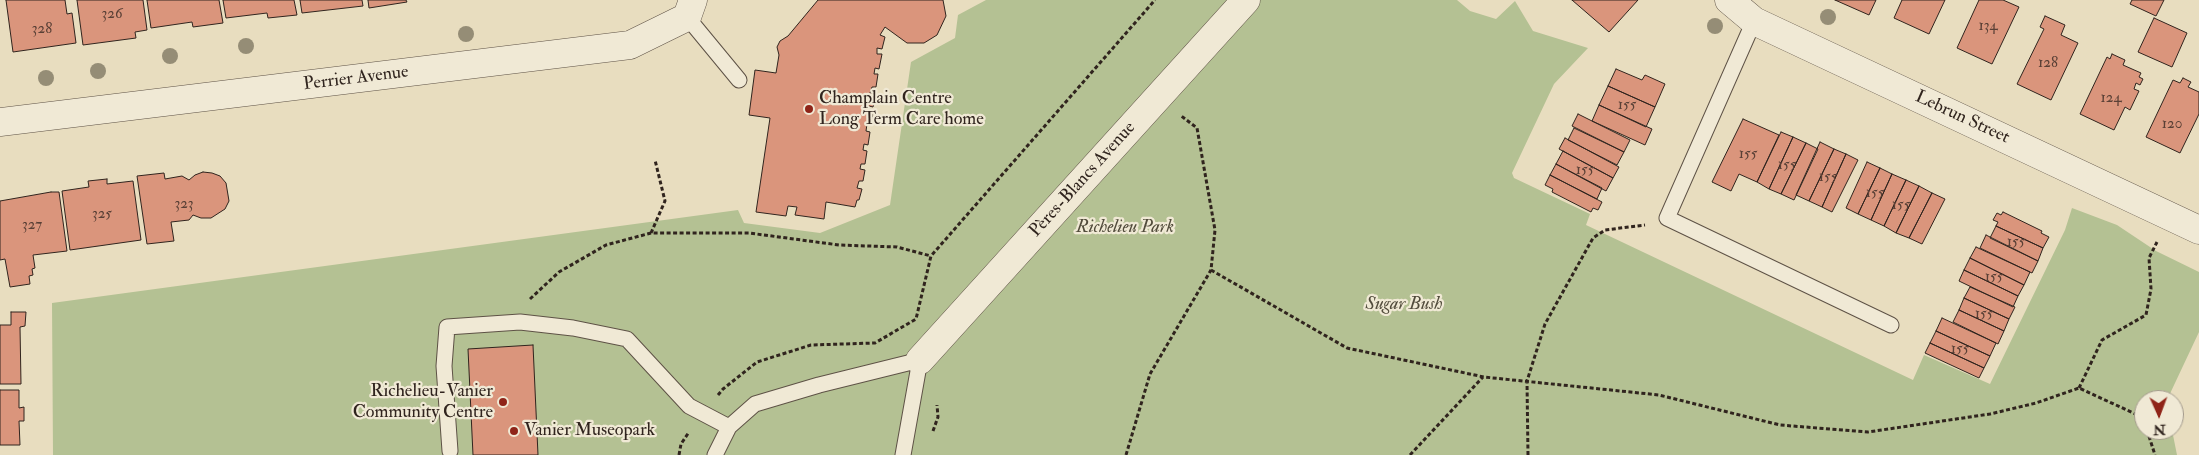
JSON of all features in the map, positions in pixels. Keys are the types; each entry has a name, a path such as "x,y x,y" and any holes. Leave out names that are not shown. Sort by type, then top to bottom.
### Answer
{"street":[{"name":"Pères-Blancs Avenue","path":"920,360 1246,0"},
{"name":"Lebrun Street","path":"1729,0 1754,21 2199,230"},
{"name":"Perrier Avenue","path":"0,122 630,45 690,9"}],"lane":[{"path":"690,9 739,80"},
{"path":"1754,21 1667,218 1891,326"},
{"path":"450,451 444,366 447,328 520,322 573,328 627,338 689,406 728,427"},
{"path":"715,455 728,427 755,404 818,385 920,360 903,455"}],"path":[{"path":"679,455 681,444 702,414 723,389 758,362 811,345 875,343 916,319 931,256 1155,0"},
{"path":"1126,455 1150,374 1211,270 1215,230 1197,128 1158,98"},
{"path":"651,233 665,201 655,160"},
{"path":"1528,455 1527,382 1545,324 1593,238 1605,230 1640,227 1667,218"},
{"path":"520,322 528,301 560,272 606,246 651,233 749,233 839,245 897,246 931,256"},
{"path":"2079,388 2102,340 2146,314 2151,289 2149,258"},
{"path":"1211,270 1348,348 1484,377 1659,395 1780,425 1868,432 1990,414 2036,403 2079,388 2134,413"},
{"path":"1410,455 1484,377"},
{"path":"2150,440 2155,455"}],"green space":[{"name":"Richelieu Park","path":"986,0 1457,0 1470,11 1496,19 1515,1 1533,31 1588,48 1554,84 1512,173 1514,178 1590,214 1586,225 1913,380 1924,355 1990,384 2065,230 2072,208 2117,225 2156,251 2199,272 2199,332 2172,390 2134,390 2134,440 2174,440 2177,455 53,455 52,303 738,210 744,223 820,233 890,205 911,62 955,38 958,15"}],"building":[{"path":"6,0 65,0 67,14 72,13 76,43 13,52"},
{"path":"77,0 143,0 147,30 135,32 136,38 83,45"},
{"path":"147,0 219,0 223,23 193,27 192,22 151,28"},
{"path":"223,0 294,0 297,15 268,18 267,13 226,18"},
{"path":"300,0 362,0 363,6 302,13"},
{"path":"368,0 406,0 407,2 369,8"},
{"name":"Champlain Centre Long Term Care home","path":"818,0 943,0 946,16 937,35 924,43 907,43 885,27 880,35 885,37 882,49 877,48 877,54 882,54 879,69 875,68 874,74 878,74 876,87 872,87 870,93 876,94 873,107 869,106 868,112 873,113 871,125 867,124 866,131 870,132 868,145 864,144 863,150 867,151 865,164 861,164 860,169 865,170 863,181 859,181 857,188 862,189 855,207 826,202 824,219 795,215 797,207 788,206 786,216 756,212 770,118 749,115 755,70 776,73 779,55 777,47 780,41 788,36"},
{"path":"1572,0 1638,0 1609,32"},
{"path":"1835,0 1876,0 1869,15"},
{"path":"1902,0 1945,0 1929,34 1894,18"},
{"path":"1979,0 2003,0 2019,7 1992,64 1957,48"},
{"path":"2132,0 2164,0 2156,16 2130,4"},
{"path":"2045,16 2065,25 2061,35 2078,43 2051,100 2017,84 2044,29 2040,27"},
{"path":"2154,18 2187,33 2172,67 2138,52"},
{"path":"2112,54 2125,60 2123,65 2141,73 2139,77 2143,79 2140,85 2136,83 2134,89 2139,91 2130,110 2125,107 2114,130 2080,114 2107,57 2110,59"},
{"path":"1616,69 1642,80 1645,75 1665,84 1655,107 1608,86"},
{"path":"2183,78 2191,82 2188,87 2199,92 2199,114 2180,153 2146,137 2173,80 2180,83"},
{"path":"1608,86 1655,107 1646,127 1599,105"},
{"path":"1599,105 1652,129 1645,145 1592,121"},
{"path":"1578,114 1630,140 1624,152 1572,126"},
{"path":"1743,119 1779,135 1757,182 1739,174 1731,191 1712,182"},
{"path":"1574,128 1624,152 1617,165 1568,140"},
{"path":"1781,132 1793,137 1769,189 1757,182"},
{"path":"1793,137 1806,143 1781,194 1769,189"},
{"path":"1565,138 1619,167 1613,178 1559,149"},
{"path":"1820,142 1834,149 1809,201 1796,195"},
{"path":"1806,143 1818,149 1794,200 1781,194"},
{"path":"1834,149 1846,154 1822,207 1809,201"},
{"path":"1563,151 1613,178 1606,191 1556,164"},
{"path":"1846,154 1858,160 1832,212 1822,207"},
{"path":"1867,162 1880,168 1858,214 1846,208"},
{"path":"1556,164 1602,188 1597,199 1550,175"},
{"path":"1880,168 1892,174 1871,220 1858,214"},
{"path":"203,172 220,176 226,183 229,201 225,209 211,218 201,218 193,215 189,220 171,222 174,241 147,244 137,176 164,173 165,179 182,176 189,180"},
{"path":"1892,174 1906,180 1884,226 1871,220"},
{"path":"1550,175 1602,202 1598,210 1593,208 1591,212 1552,192 1553,189 1545,185"},
{"path":"107,179 107,184 133,181 141,240 70,250 62,191 89,187 88,181"},
{"path":"1906,180 1919,186 1896,233 1884,226"},
{"path":"1919,186 1932,193 1909,238 1896,233"},
{"path":"59,192 67,251 33,255 35,268 32,269 33,275 29,276 30,284 10,287 5,259 0,260 0,201"},
{"path":"1932,193 1945,199 1922,244 1909,238"},
{"path":"2003,212 2042,231 2041,233 2049,237 2043,248 1996,226 1998,222 1993,220 1997,213 2001,215"},
{"path":"1996,226 2043,248 2038,261 1990,238"},
{"path":"1986,235 2038,261 2032,273 1980,248"},
{"path":"1976,247 2030,272 2024,285 1970,258"},
{"path":"1970,258 2024,285 2018,296 1964,270"},
{"path":"1964,270 2018,296 2013,307 1959,281"},
{"path":"1970,287 2015,307 2009,319 1964,298"},
{"path":"1964,298 2009,319 2004,331 1959,310"},
{"path":"1959,310 2004,331 1998,344 1953,322"},
{"path":"11,312 26,312 25,326 20,327 21,384 0,384 0,325 11,325"},
{"path":"1942,318 1996,343 1990,356 1936,331"},
{"path":"1936,331 1990,356 1984,368 1930,343"},
{"path":"1930,343 1984,368 1979,378 1925,353"},
{"name":"Richelieu-Vanier Community Centre","path":"533,345 538,455 473,455 468,349"},
{"path":"0,390 19,390 19,408 24,407 24,421 19,421 20,445 0,445"}],"place":[{"name":"Champlain Centre Long Term Care home","path":"809,109"},
{"name":"Richelieu-Vanier Community Centre","path":"503,402"},
{"name":"Vanier Museopark","path":"514,431"}],"park label":[{"name":"Sugar Bush","path":"1404,305"}]}
